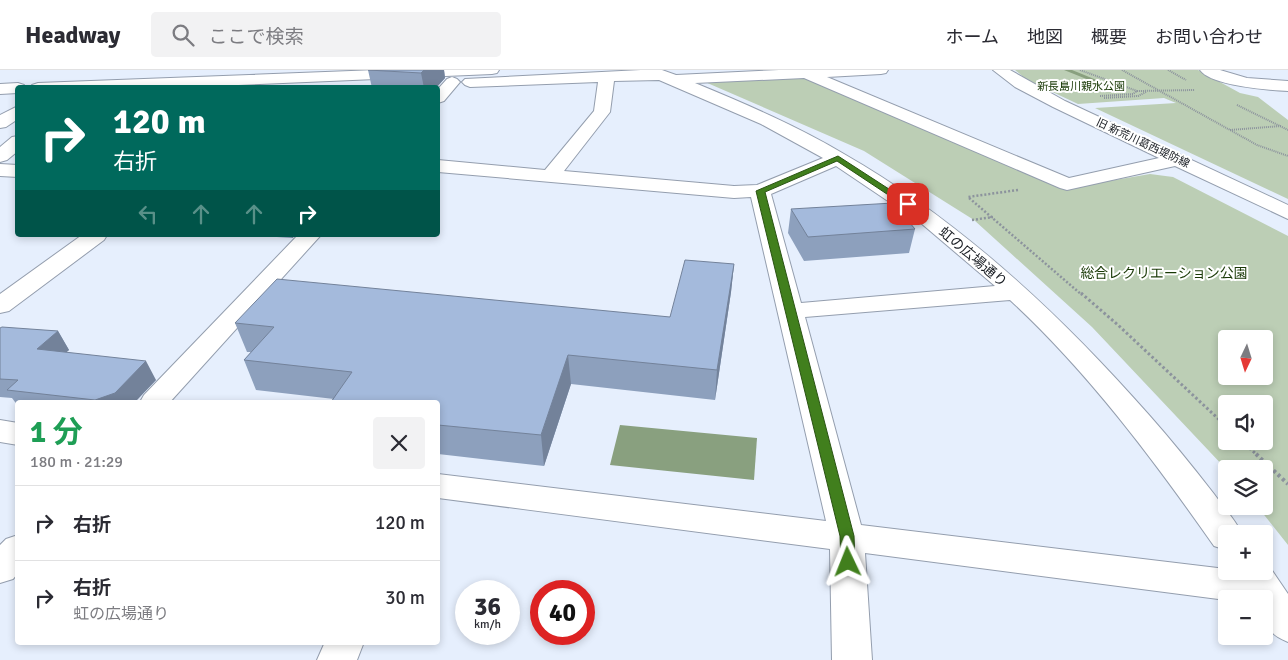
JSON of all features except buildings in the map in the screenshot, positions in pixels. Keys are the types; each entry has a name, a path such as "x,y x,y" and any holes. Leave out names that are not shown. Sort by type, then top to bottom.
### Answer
{"street":[{"path":"152,83 174,70"},
{"path":"102,85 312,74 492,70"},
{"path":"390,85 607,76 881,70"},
{"name":"旧 新荒川葛西堤防線","path":"1000,70 1021,84 1059,104 1288,212"},
{"path":"1207,70 1234,80 1255,84 1288,86"},
{"path":"805,73 1068,184 1178,160"},
{"path":"298,85 312,74"},
{"name":"虹の広場通り","path":"661,75 750,112 794,133 838,158 879,184 967,250 1015,292 1069,344 1128,409 1192,488 1218,525"},
{"path":"551,175 602,112 607,76"},
{"path":"440,96 452,82"},
{"path":"0,89 15,88"},
{"path":"0,123 15,113"},
{"path":"0,156 15,144"},
{"path":"440,166 734,192 760,191 838,158"},
{"path":"0,170 15,171"},
{"path":"760,191 847,536 852,660"},
{"path":"0,306 93,237"},
{"path":"156,400 308,237"},
{"path":"791,311 1015,292"},
{"path":"0,431 15,434"},
{"path":"440,486 847,536 1218,576"},
{"path":"0,568 15,552"},
{"path":"1258,580 1288,625"},
{"path":"337,660 344,645"}],"path":[{"path":"1080,70 1138,91 1197,90"},
{"path":"1122,70 1257,145 1288,156"},
{"path":"1095,97 1133,94 1138,91"},
{"path":"1229,130 1282,126"},
{"path":"1068,184 968,197 1118,326 1218,419"},
{"path":"972,220 993,217"},
{"path":"1252,450 1288,484"}],"green space":[{"name":"新長島川親水公園","path":"1015,70 1198,70 1240,93 1258,97 1288,120 1288,199 1095,108 1176,103 1164,98 1078,104 1027,80"},
{"name":"総合レクリエーション公園","path":"804,73 1068,188 1150,174 1173,177 1288,236 1288,545 1264,515 1273,515 1273,460 1218,461 1092,327 974,220 864,151 705,82"}],"shaded area":[{"path":"620,425 757,438 754,480 610,465"}],"waterway":[{"path":"1067,70 1101,83"}],"route":[{"path":"848,562 847,536 760,191 838,158 908,204"}]}
